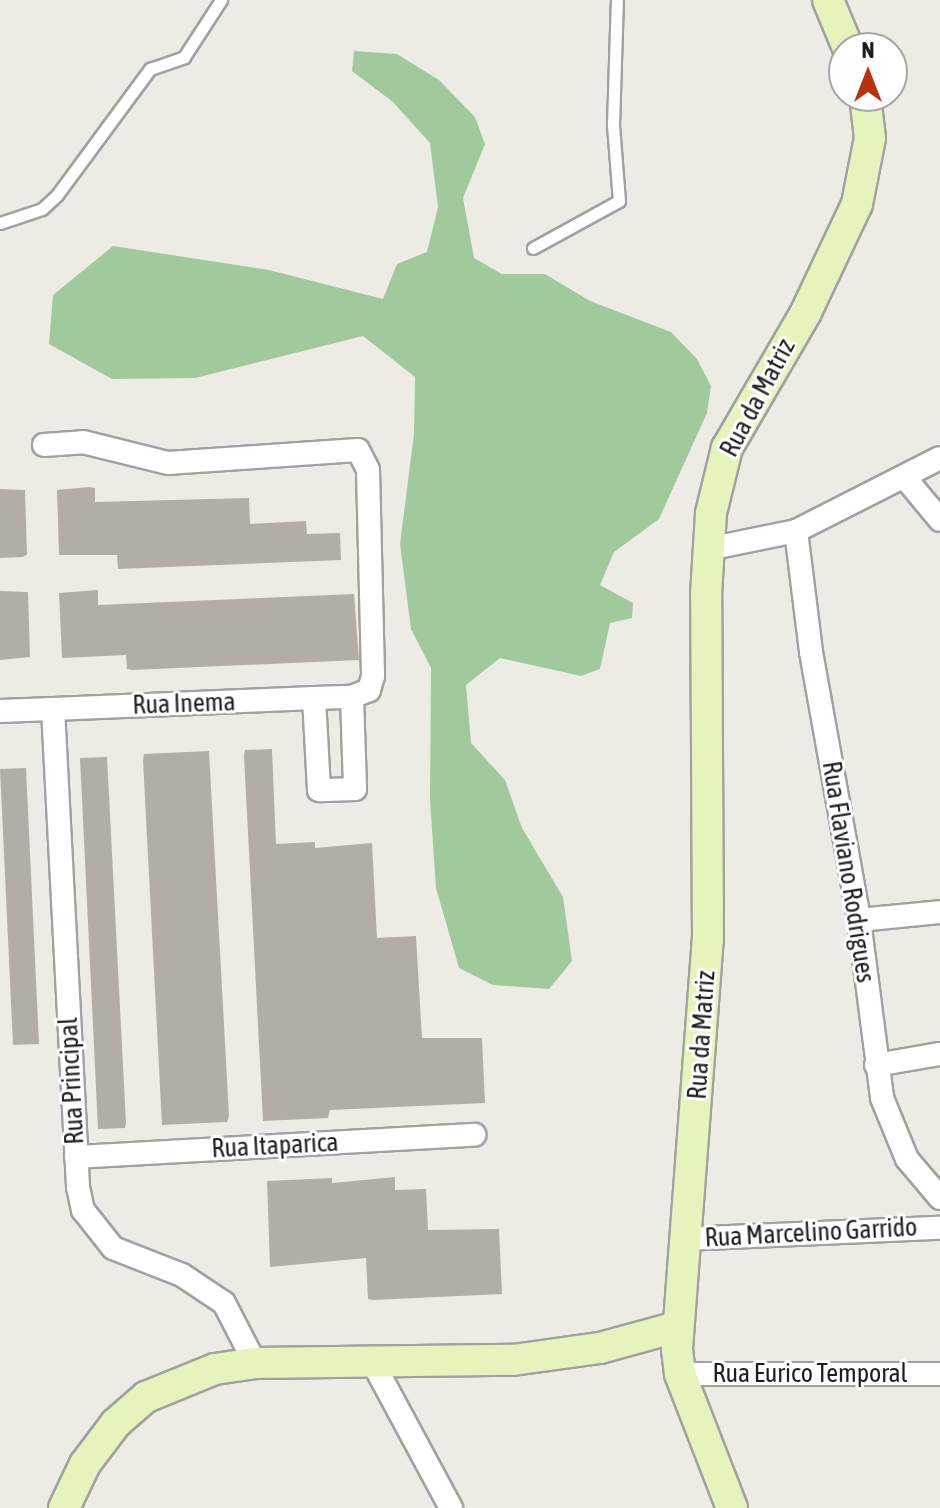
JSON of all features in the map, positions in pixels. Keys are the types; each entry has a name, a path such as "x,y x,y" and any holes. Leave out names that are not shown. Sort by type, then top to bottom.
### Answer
{"main road":[{"path":"828,0 841,32"},
{"name":"Rua da Matriz","path":"732,1508 680,1374 677,1327 708,940 708,549 716,480 727,448 806,312 857,204 870,138 867,112"},
{"path":"64,1508 85,1464 116,1423 146,1397 189,1376 255,1363 373,1363 560,1355 677,1327"}],"street":[{"path":"44,445 83,442 168,463 358,450 368,470 373,676 369,690 352,697 355,789 319,790 314,698"},
{"path":"708,549 796,531 906,479 940,458"},
{"path":"906,479 940,520"},
{"name":"Rua Flaviano Rodrigues","path":"796,531 811,652 859,920 876,1065 907,1159 940,1198"},
{"name":"Rua Inema","path":"0,711 352,697"},
{"name":"Rua Principal","path":"53,709 76,1157 83,1210 97,1232 113,1248 205,1287 238,1323 255,1363"},
{"path":"859,920 940,912"},
{"path":"876,1065 940,1054"},
{"name":"Rua Itaparica","path":"76,1157 474,1135"},
{"name":"Rua Marcelino Garrido","path":"683,1239 940,1228"},
{"path":"373,1363 451,1508"},
{"name":"Rua Eurico Temporal","path":"680,1374 940,1374"}],"lane":[{"path":"0,223 42,209 57,195 150,69 184,57 221,0"},
{"path":"533,248 619,201 613,125 617,0"}],"green space":[{"path":"354,51 397,54 439,80 475,117 485,144 463,198 474,258 502,274 545,274 590,301 671,332 697,359 711,386 707,413 659,519 614,552 600,585 633,603 632,618 610,623 600,669 581,676 500,658 466,685 471,743 505,780 522,828 563,897 572,961 549,989 493,985 459,968 436,888 430,800 431,668 411,629 400,544 414,434 415,377 363,336 195,378 112,379 49,344 53,295 113,246 269,270 383,299 397,264 427,252 438,207 430,143 393,102 352,71"}],"building":[{"path":"95,488 95,502 249,498 250,524 306,521 307,534 340,533 341,560 118,569 117,555 59,555 57,490"},
{"path":"0,489 25,490 27,555 22,557 0,558"},
{"path":"98,590 98,605 354,594 359,660 132,670 127,669 126,655 62,658 59,593"},
{"path":"0,591 28,592 30,657 0,660"},
{"path":"272,749 276,844 315,842 315,848 372,843 377,938 416,936 422,1038 482,1038 485,1103 330,1110 328,1118 263,1121 244,756 245,750"},
{"path":"209,751 229,1116 227,1122 162,1125 143,760 144,754"},
{"path":"107,757 126,1123 125,1128 98,1129 80,758"},
{"path":"26,768 39,1044 13,1045 0,769"},
{"path":"395,1177 395,1190 426,1189 428,1230 499,1229 502,1294 373,1300 368,1299 366,1258 270,1267 267,1181 332,1178 332,1183"}]}
